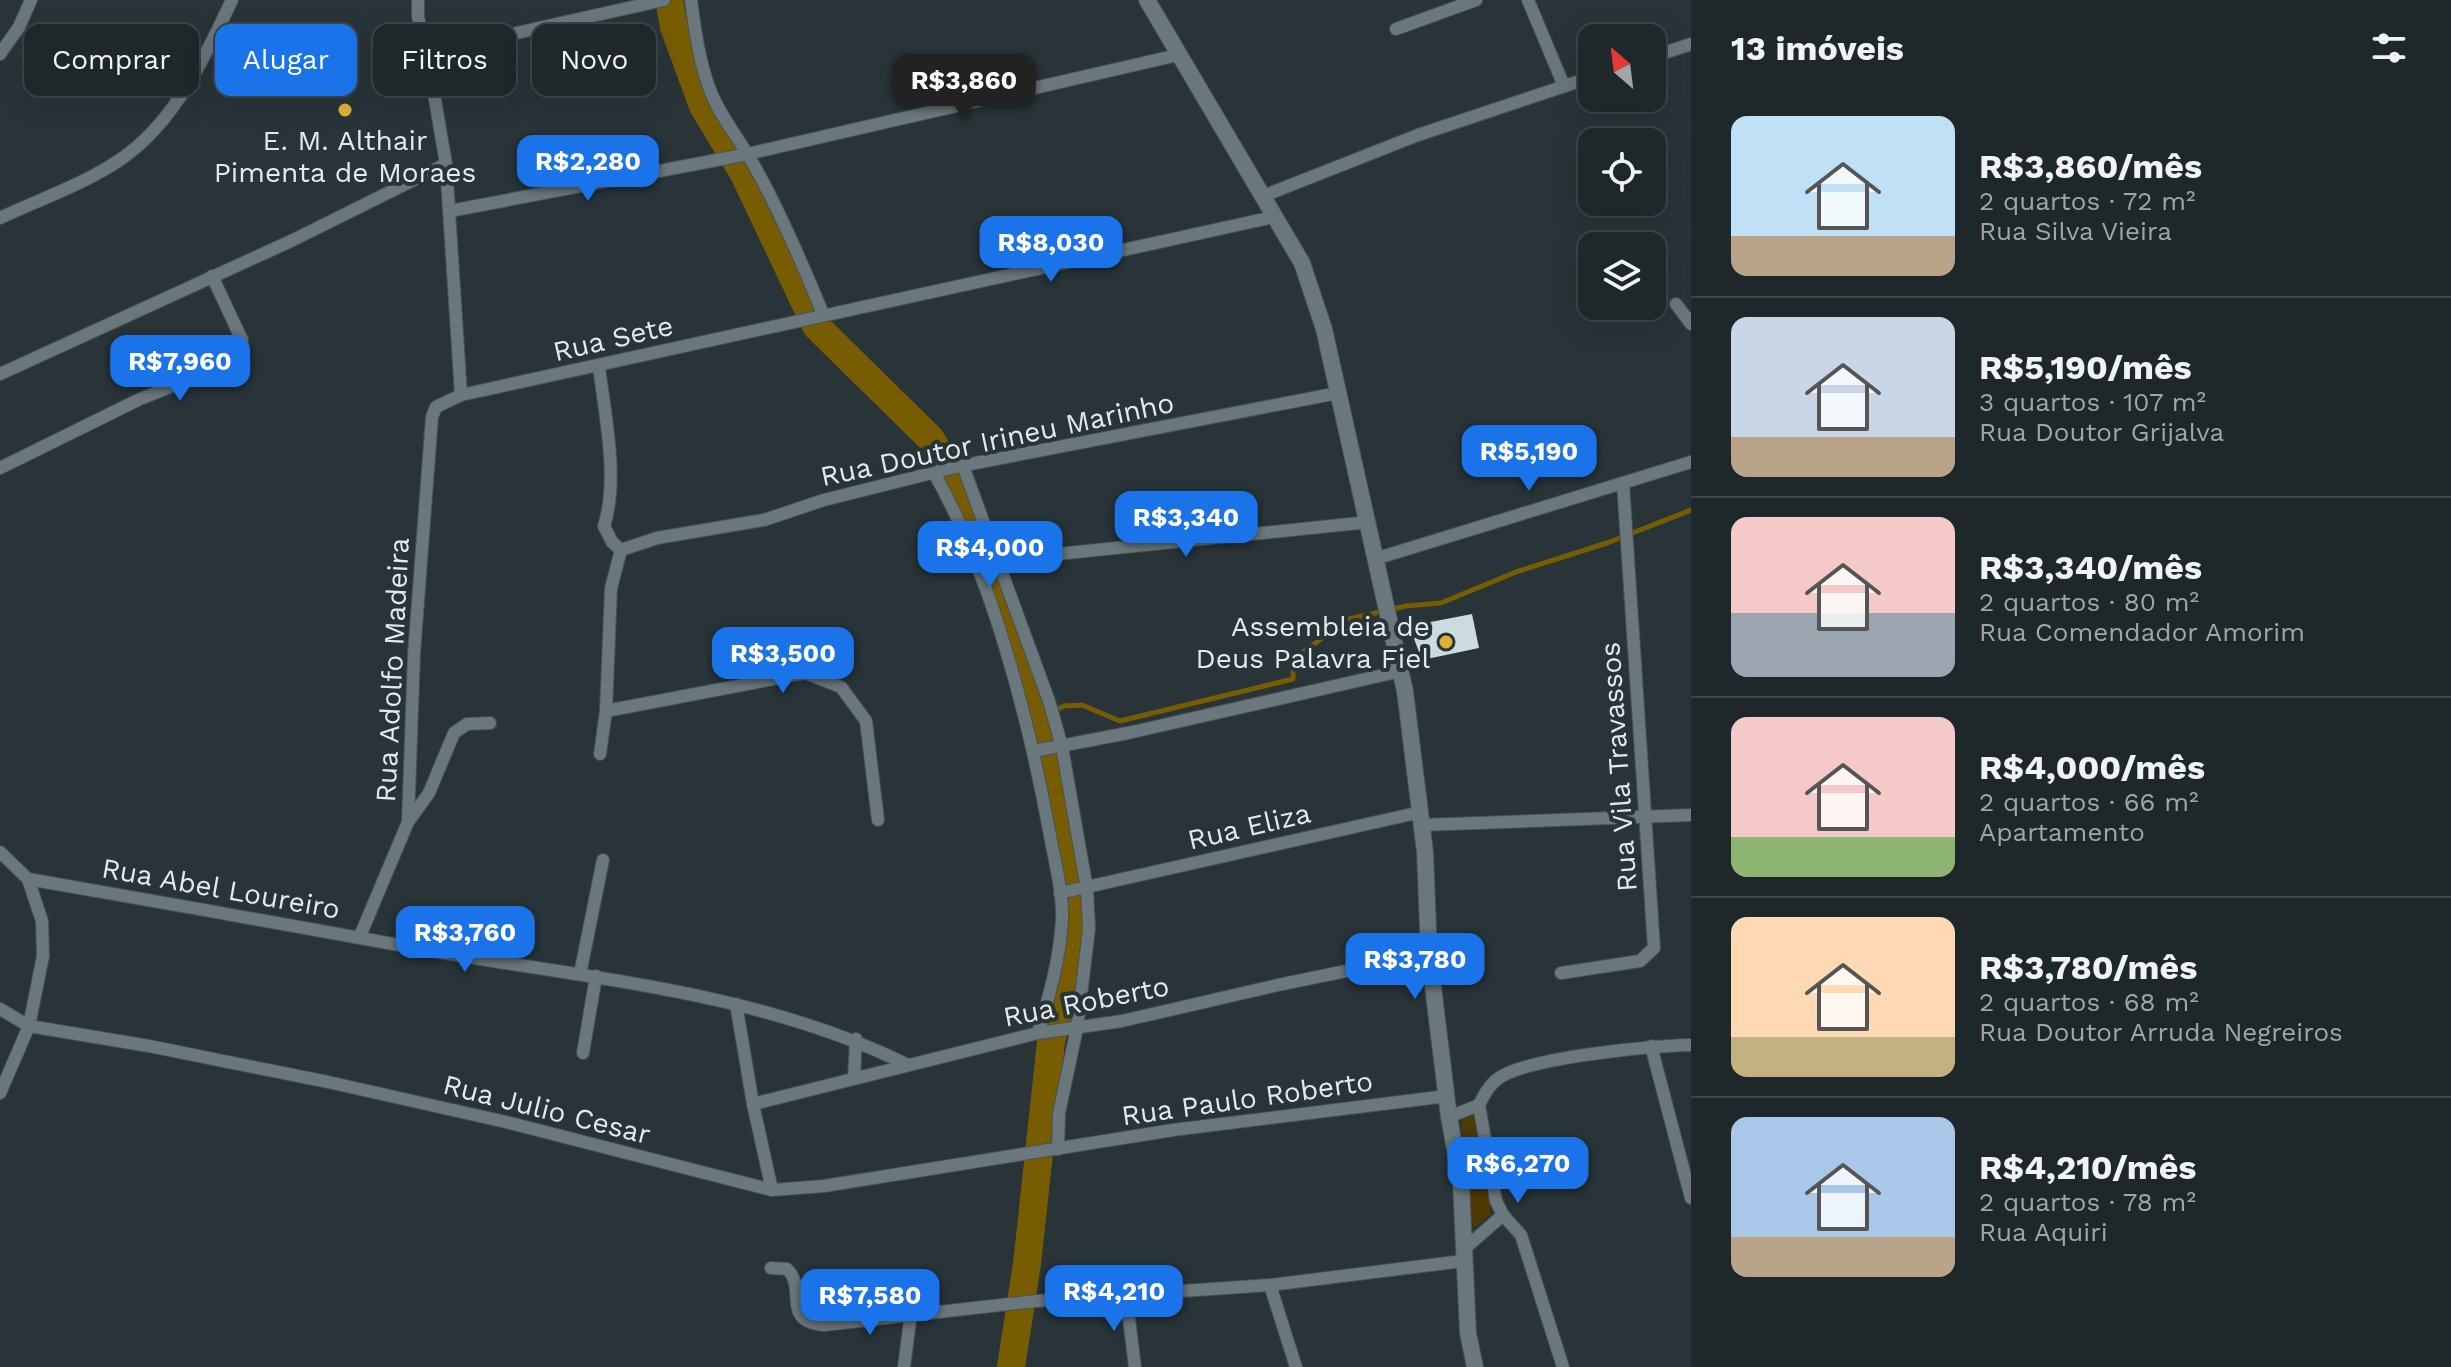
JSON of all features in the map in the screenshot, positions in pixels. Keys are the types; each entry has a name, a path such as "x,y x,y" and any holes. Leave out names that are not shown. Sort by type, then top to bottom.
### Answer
{"street":[{"path":"0,54 19,27 31,0"},
{"path":"0,218 122,159 154,129 165,118 206,55 232,0"},
{"path":"418,0 420,24"},
{"path":"691,0 698,49 711,91 798,251 821,314 1274,217"},
{"path":"1147,0 1263,196 1312,288 1378,558 1401,671 1422,818 1429,954 1449,1117 1461,1183 1468,1333 1475,1367"},
{"path":"1396,29 1476,0"},
{"path":"1528,0 1564,86"},
{"path":"516,33 655,1"},
{"path":"1666,52 1691,44"},
{"path":"450,211 745,154 1178,55"},
{"path":"1263,196 1418,135 1578,82"},
{"path":"434,96 446,164 461,395"},
{"path":"0,374 291,241 446,164"},
{"path":"0,468 140,399 231,363 242,352 242,340 212,276"},
{"path":"1676,304 1691,324"},
{"name":"Rua Sete","path":"444,402 461,395 599,367 821,314"},
{"path":"599,367 609,455 610,510 604,526 612,542 621,550 611,588 606,711 600,754"},
{"name":"Rua Doutor Irineu Marinho","path":"621,550 657,538 764,520 824,500 962,466 1338,393"},
{"name":"Rua Adolfo Madeira","path":"360,936 408,822 414,654 432,417 436,407 444,402"},
{"path":"1378,558 1691,462"},
{"path":"962,466 1049,701 1062,747 1086,889 1089,929 1059,1113 1056,1150"},
{"path":"936,472 988,599 1036,751 1063,893 1059,948 1042,1033"},
{"name":"Rua Vila Travassos","path":"1561,973 1640,961 1650,954 1655,938 1623,483"},
{"path":"999,560 1369,522"},
{"path":"1036,751 1401,671"},
{"path":"606,711 805,673 841,687 866,721 878,820"},
{"path":"408,822 429,793 454,733 467,724 490,723"},
{"name":"Rua Eliza","path":"1063,893 1422,818 1691,815"},
{"path":"0,852 28,879 42,921 43,956 29,1026 0,1093"},
{"path":"580,974 603,860"},
{"name":"Rua Abel Loureiro","path":"28,879 596,976 736,1004 856,1039 906,1064"},
{"name":"Rua Roberto","path":"753,1104 1042,1033 1122,1021 1429,954"},
{"path":"583,1053 596,976"},
{"path":"736,1004 772,1190"},
{"path":"0,1009 29,1026"},
{"name":"Rua Julio Cesar","path":"29,1026 149,1046 328,1082 506,1122 772,1190 824,1186 1056,1150"},
{"path":"854,1079 856,1039"},
{"path":"1563,1367 1521,1235 1503,1215 1496,1201 1479,1105 1486,1089 1502,1076 1526,1067 1651,1046 1691,1045"},
{"path":"1651,1046 1691,1198"},
{"name":"Rua Paulo Roberto","path":"1056,1150 1173,1130 1447,1096"},
{"path":"1449,1117 1479,1105"},
{"path":"771,1268 787,1269 792,1274 797,1309 802,1319 811,1324 824,1325 1036,1301 1270,1285 1463,1256 1503,1215"},
{"path":"1270,1285 1296,1367"},
{"path":"1126,1295 1135,1367"},
{"path":"904,1367 911,1313"}],"shaded area":[{"path":"1475,1111 1491,1215 1473,1228 1461,1120"}],"building":[{"name":"Assembleia de Deus Palavra Fiel","path":"1472,614 1479,648 1422,660 1413,636 1415,625"}],"waterway":[{"path":"669,0 674,27 703,106 744,174 816,326 931,439 961,491 1036,711 1051,766 1082,924 1051,1042 1027,1264 1011,1367"},
{"path":"1038,719 1064,706 1082,705 1120,721 1293,679 1293,659 1349,619 1406,606 1441,603 1516,572 1607,543 1691,510"}],"place":[{"name":"E. M. Althair Pimenta de Moraes","path":"345,110"},
{"name":"Assembleia de Deus Palavra Fiel","path":"1446,642"}]}
